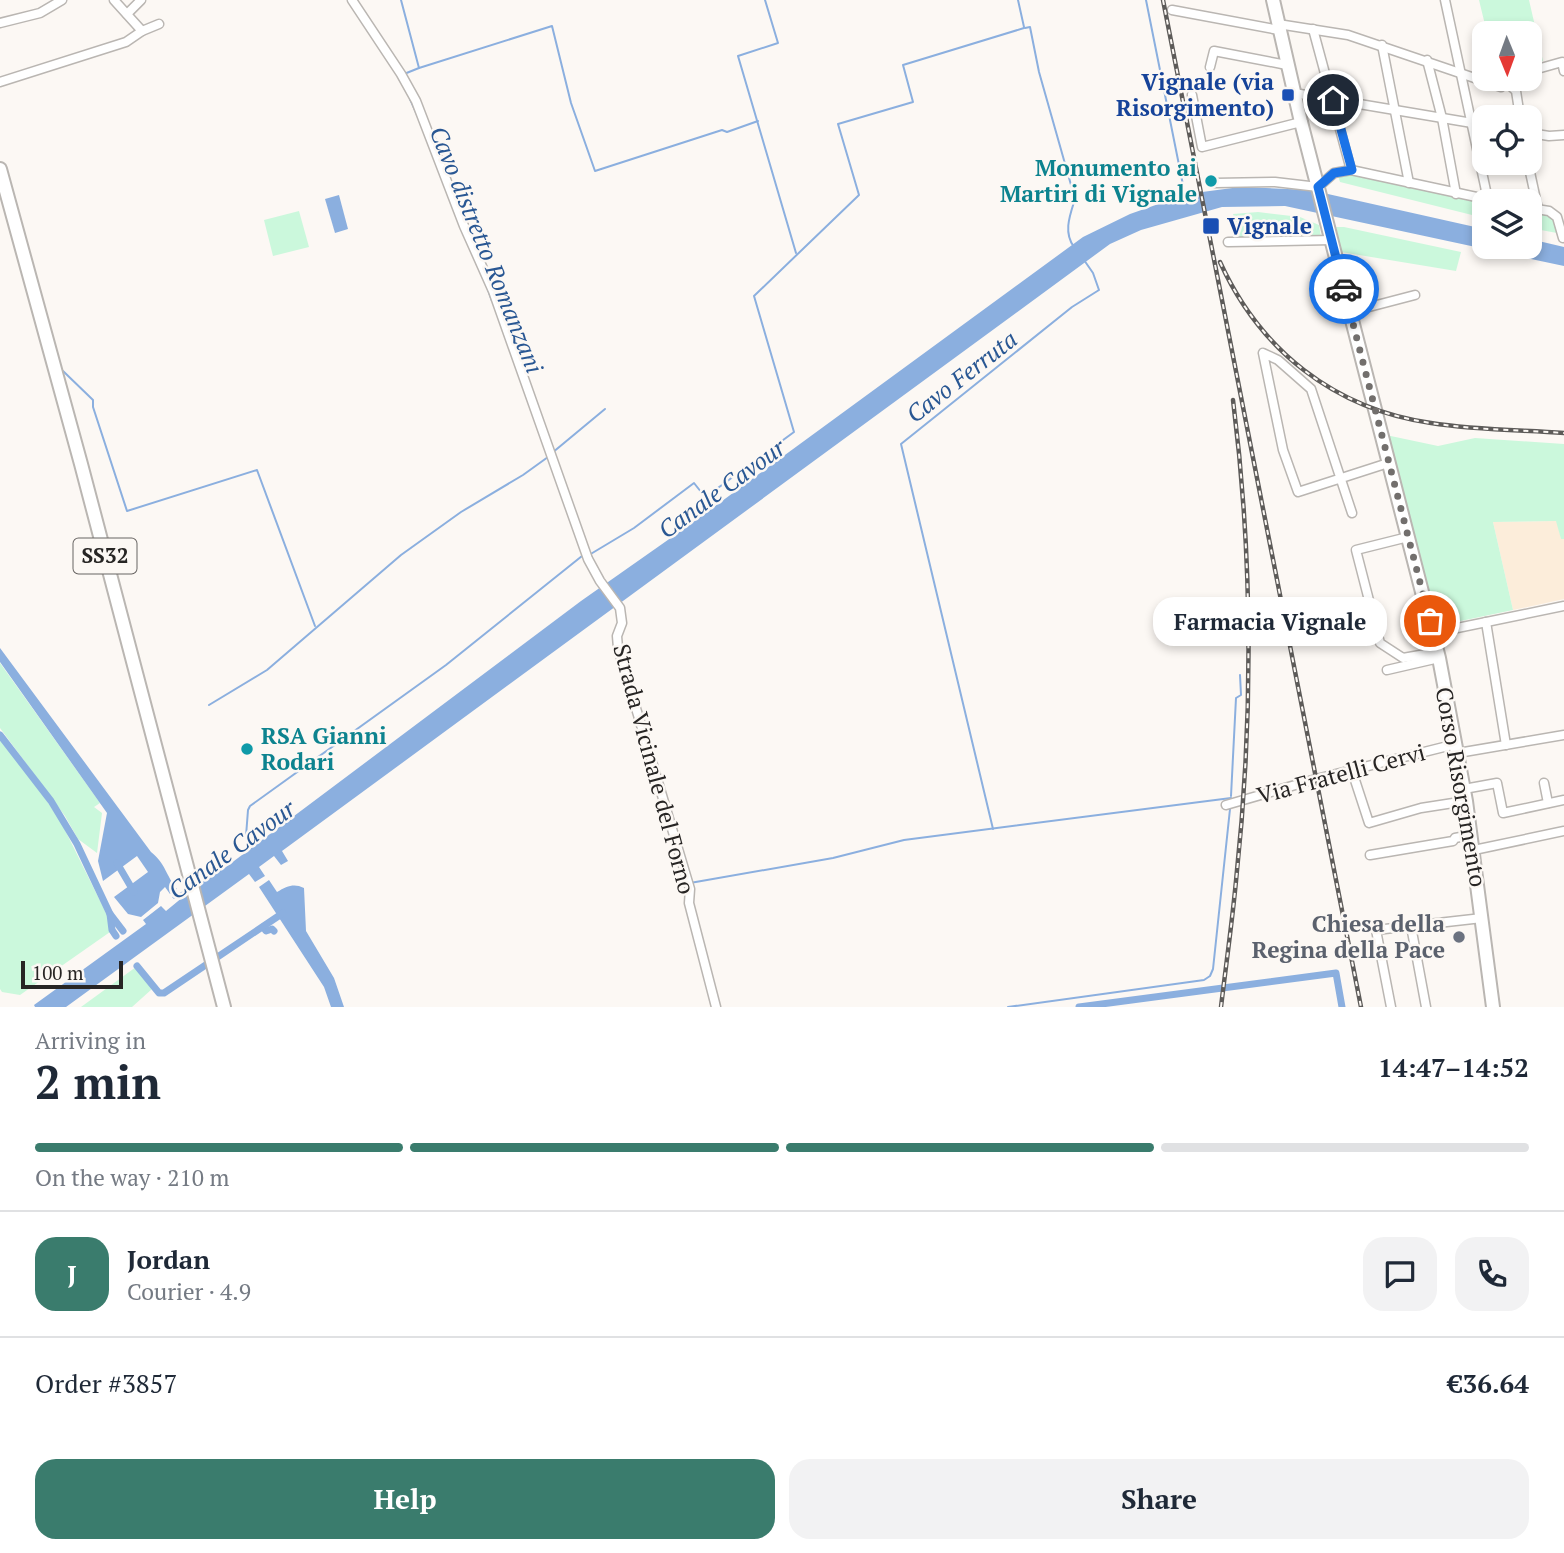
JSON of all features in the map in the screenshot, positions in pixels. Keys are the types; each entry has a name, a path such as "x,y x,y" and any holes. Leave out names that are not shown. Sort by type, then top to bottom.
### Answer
{"main road":[{"name":"Corso Risorgimento","path":"1273,0 1301,122 1438,655 1474,850 1493,1007"},
{"name":"SS32","path":"0,169 224,1007"}],"street":[{"path":"0,23 40,13 62,0"},
{"path":"114,0 142,30"},
{"path":"127,14 141,0"},
{"name":"Strada Vicinale del Forno","path":"352,0 402,75 416,102 464,226 494,291 588,556 600,581 620,608 622,623 617,636 618,648 688,884 689,903 716,1007"},
{"path":"1294,93 1472,123 1445,0"},
{"path":"1172,10 1348,35 1472,76"},
{"path":"0,82 126,43 142,30 159,24"},
{"path":"1313,29 1352,170"},
{"path":"1382,45 1409,183"},
{"path":"1210,66 1214,51 1287,65"},
{"path":"1427,61 1442,118 1456,194"},
{"path":"1542,68 1562,62 1564,71"},
{"path":"1192,95 1202,147 1301,122"},
{"path":"1542,135 1564,135"},
{"path":"1215,183 1275,182 1318,188 1334,173 1352,170 1472,197"},
{"path":"1542,210 1557,217 1563,238"},
{"path":"1228,242 1332,240"},
{"path":"1350,312 1415,295"},
{"path":"1352,513 1340,478 1311,389 1278,360 1263,353 1283,450 1298,492 1340,478 1388,463"},
{"path":"1408,537 1356,550 1380,643 1403,658 1438,655"},
{"path":"1433,633 1564,606"},
{"path":"1486,622 1506,745"},
{"path":"1387,670 1438,655"},
{"name":"Via Fratelli Cervi","path":"1229,804 1352,771 1457,749 1506,745 1564,735"},
{"path":"1352,771 1368,823 1497,783 1503,813 1564,800"},
{"path":"1544,783 1548,803"},
{"path":"1474,850 1564,831"},
{"path":"1370,855 1453,841 1455,838 1471,835"},
{"path":"1391,1007 1376,930 1482,918"},
{"path":"1411,926 1426,1007"}],"shaded area":[{"path":"1557,521 1561,539 1564,539 1564,599 1513,610 1493,522"}],"green space":[{"path":"1479,0 1529,0 1534,21 1484,21"},
{"path":"1351,173 1472,199 1472,215 1340,182 1338,176"},
{"path":"299,211 309,247 273,256 264,220"},
{"path":"1258,212 1300,217 1319,225 1321,237 1240,238 1233,214"},
{"path":"1542,213 1553,216 1559,229 1557,233 1542,230"},
{"path":"1336,227 1461,252 1456,271 1341,252"},
{"path":"1386,435 1438,446 1475,438 1564,444 1564,539 1561,539 1556,521 1493,522 1513,610 1437,626"},
{"path":"0,663 100,803 94,807 102,813 97,853 78,839 65,816 0,728"},
{"path":"0,740 37,786 62,824 107,915 110,932 20,995 2,992 0,989"},
{"path":"136,967 152,989 132,1007 81,1007"}],"water":[{"path":"1240,187 1310,190 1472,226 1472,246 1285,206 1222,207 1141,230 1110,244 282,851 288,861 281,865 274,856 259,867 265,876 255,882 249,874 66,1007 35,1007 34,1005 146,924 143,920 161,906 166,911 183,897 181,894 174,899 172,897 187,889 188,894 196,883 218,866 222,870 581,601 1083,237 1130,214 1187,194"},
{"path":"339,195 348,229 335,233 325,199"},
{"path":"1542,242 1564,247 1564,266 1531,259 1542,259"},
{"path":"0,648 160,861 177,889 170,894 165,887 160,892 158,903 141,917 128,914 114,897 148,872 137,856 103,881 98,861 107,813 0,662"},
{"path":"269,880 277,892 290,886 304,888 306,931 334,978 344,1007 331,1007 324,987 259,887"}],"waterway":[{"name":"Cavo distretto Romanzani","path":"401,0 419,68 552,26 571,103 595,171 758,121"},
{"name":"Cavo distretto Romanzani","path":"765,0 778,43 738,56 796,253"},
{"name":"Cavo distretto Romanzani","path":"1018,0 1024,27"},
{"path":"1146,0 1185,195"},
{"name":"Cavo Ferruta","path":"1025,28 1030,27 1039,72 1075,199 1068,229 1074,247"},
{"name":"Cavo distretto Romanzani","path":"589,555 634,528 694,483 705,497 707,496 794,432 754,296 859,195 838,124 913,102 903,65 1024,28"},
{"name":"Cavo distretto Romanzani","path":"404,74 419,68"},
{"name":"Cavo distretto Romanzani","path":"410,99 419,119"},
{"name":"Cavo Ferruta","path":"993,829 901,444 1072,307 1099,290 1093,273 1084,260"},
{"name":"Cavo distretto Romanzani","path":"487,287 492,301"},
{"name":"Cavo distretto Romanzani","path":"63,371 93,400 127,511 257,470 315,626"},
{"name":"Cavo distretto Romanzani","path":"552,453 605,409"},
{"name":"Cavo distretto Romanzani","path":"209,705 267,670 401,555 461,512 548,457"},
{"name":"Cavo distretto Romanzani","path":"246,836 250,806 446,665 582,556"},
{"path":"1231,796 1236,698 1241,695 1240,675"},
{"path":"0,735 51,801 77,844 110,914 112,930 116,936"},
{"path":"690,883 833,858 904,840 1231,798"},
{"path":"1008,1007 1204,980 1210,976 1213,969 1230,809"},
{"path":"678,862 685,885"},
{"path":"117,863 134,892"},
{"path":"137,966 159,993 164,993 283,913"},
{"path":"110,914 123,931"},
{"path":"263,927 266,931 274,931"},
{"path":"1079,1007 1336,973 1342,1007"}],"railway":[{"path":"1163,0 1361,1007"},
{"path":"1220,262 1256,322 1279,348 1304,370 1332,389 1396,416 1431,423 1564,433"},
{"path":"1221,1007 1242,821 1248,701 1244,519 1233,400"}],"way so far":[{"path":"1344,289 1430,621"}],"place":[{"name":"Vignale (via Risorgimento)","path":"1288,95"},
{"name":"Monumento ai Martiri di Vignale","path":"1211,181"},
{"name":"Vignale","path":"1211,226"},
{"name":"Farmacia Vignale","path":"1430,621"},
{"name":"RSA Gianni Rodari","path":"247,749"},
{"name":"Chiesa della Regina della Pace","path":"1459,937"}],"route":[{"path":"1333,100 1352,170 1334,173 1318,187 1344,289"}],"water label":[{"name":"Canale Cavour","path":"722,489"},
{"name":"Canale Cavour","path":"232,850"}]}
